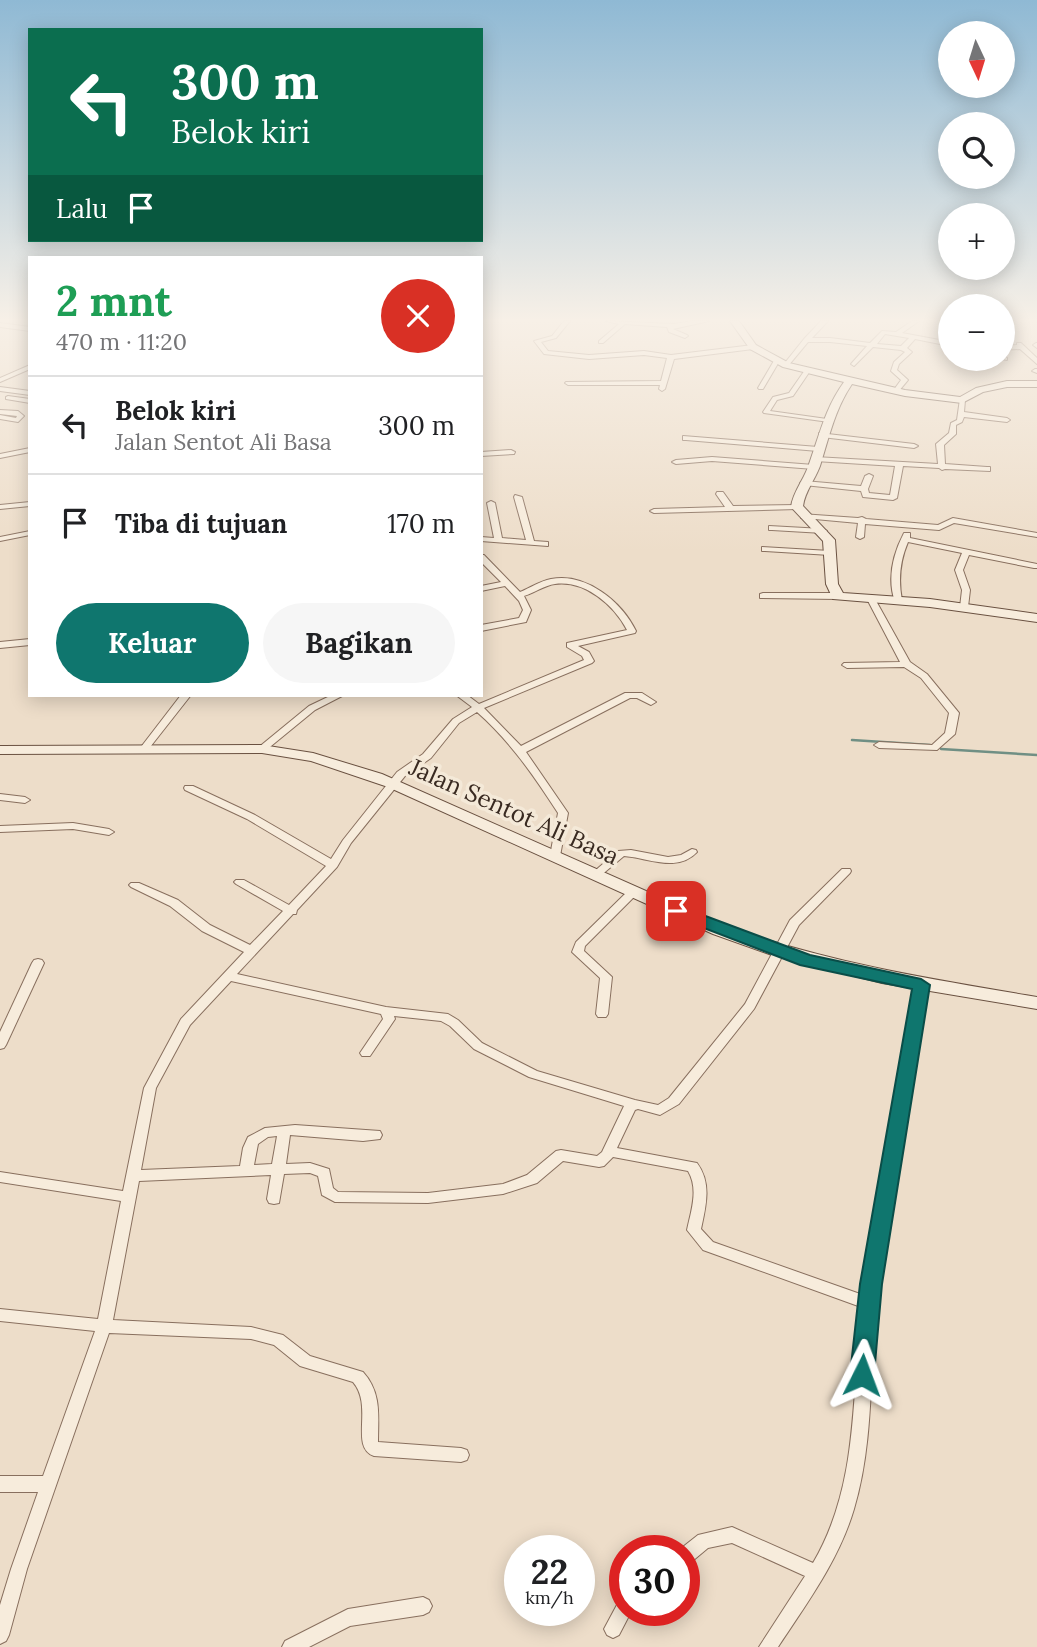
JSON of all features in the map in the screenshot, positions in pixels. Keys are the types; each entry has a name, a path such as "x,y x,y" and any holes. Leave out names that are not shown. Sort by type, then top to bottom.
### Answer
{"street":[{"path":"8,398 28,401"},
{"path":"776,398 766,412 827,421"},
{"path":"800,511 804,483 837,398"},
{"path":"946,398 962,400 966,398"},
{"path":"942,468 940,444 951,434 953,424 960,421 962,400"},
{"path":"960,414 1007,420"},
{"path":"822,435 914,446"},
{"path":"685,438 816,458 900,466 987,469"},
{"path":"0,456 28,450"},
{"path":"483,454 511,452"},
{"path":"676,462 816,458"},
{"path":"869,477 864,489 866,495 892,498 900,466"},
{"path":"804,483 864,489"},
{"path":"720,494 729,508"},
{"path":"519,497 531,543"},
{"path":"491,503 498,540"},
{"path":"0,508 28,504"},
{"path":"654,511 729,508 800,511 939,528 953,520 1037,535"},
{"path":"800,511 823,531 829,540 832,584 838,596"},
{"path":"860,537 862,519"},
{"path":"898,600 894,582 905,539 915,524"},
{"path":"772,528 823,531"},
{"path":"0,539 28,533"},
{"path":"483,539 545,544"},
{"path":"905,539 1034,566"},
{"path":"765,549 830,553"},
{"path":"964,607 966,590 959,570 966,553"},
{"path":"483,559 519,595 527,610 525,618 483,628"},
{"path":"0,1634 19,1569 104,1326 150,1088 185,1022 292,911 333,865 393,784 428,756 456,721 479,707 589,661 586,654 570,645 632,631 601,593 592,587 555,581 538,591 519,595"},
{"path":"483,589 507,583"},
{"path":"763,596 838,596 898,600 1037,618"},
{"path":"871,599 906,664 924,676 954,713 954,725 950,734 934,748 879,745"},
{"path":"0,645 28,642"},
{"path":"847,665 874,663 888,668 906,664"},
{"path":"522,750 628,695 639,695 651,702"},
{"path":"144,749 184,697"},
{"path":"262,749 312,708 335,697"},
{"path":"464,697 479,707 522,750 563,813 555,856"},
{"name":"Jalan Sentot Ali Basa","path":"0,750 262,749 303,753 339,762 393,784 719,930 806,961 921,985 1037,1003"},
{"path":"189,788 251,817 333,865"},
{"path":"0,797 25,800"},
{"path":"0,829 73,827 109,832"},
{"path":"595,875 622,853 670,860 684,858 692,852"},
{"path":"227,976 386,1011 444,1017 478,1046 505,1062 533,1074 660,1110 674,1101 750,1006 794,923 846,871"},
{"path":"240,882 292,911"},
{"path":"135,885 174,902 206,928 252,951"},
{"path":"602,1014 606,977 578,952 580,945 632,892"},
{"path":"0,1045 38,962"},
{"path":"768,1647 817,1573 846,1509 860,1428 863,1348 869,1304 921,985"},
{"path":"366,1053 389,1019 386,1011"},
{"path":"133,1176 279,1168 320,1169 327,1179 327,1191 335,1197 428,1198 520,1185 532,1179 557,1156 599,1162 608,1152 633,1104"},
{"path":"246,1170 254,1138 284,1131 321,1132 355,1137 375,1135"},
{"path":"274,1199 284,1131"},
{"path":"608,1152 692,1167 700,1181 694,1230 708,1246 869,1304"},
{"path":"0,1177 130,1197"},
{"path":"0,1315 104,1326 228,1331 278,1340 305,1361 358,1377 365,1382 370,1398 371,1448 389,1452 461,1455"},
{"path":"0,1484 49,1484"},
{"path":"700,1544 704,1541 732,1535 817,1573"},
{"path":"291,1647 348,1618 423,1606"}],"waterway":[{"path":"852,740 930,745"},
{"path":"941,749 1037,755"}],"route":[{"path":"676,911 719,930 806,961 921,985 871,1284 862,1375"}]}
